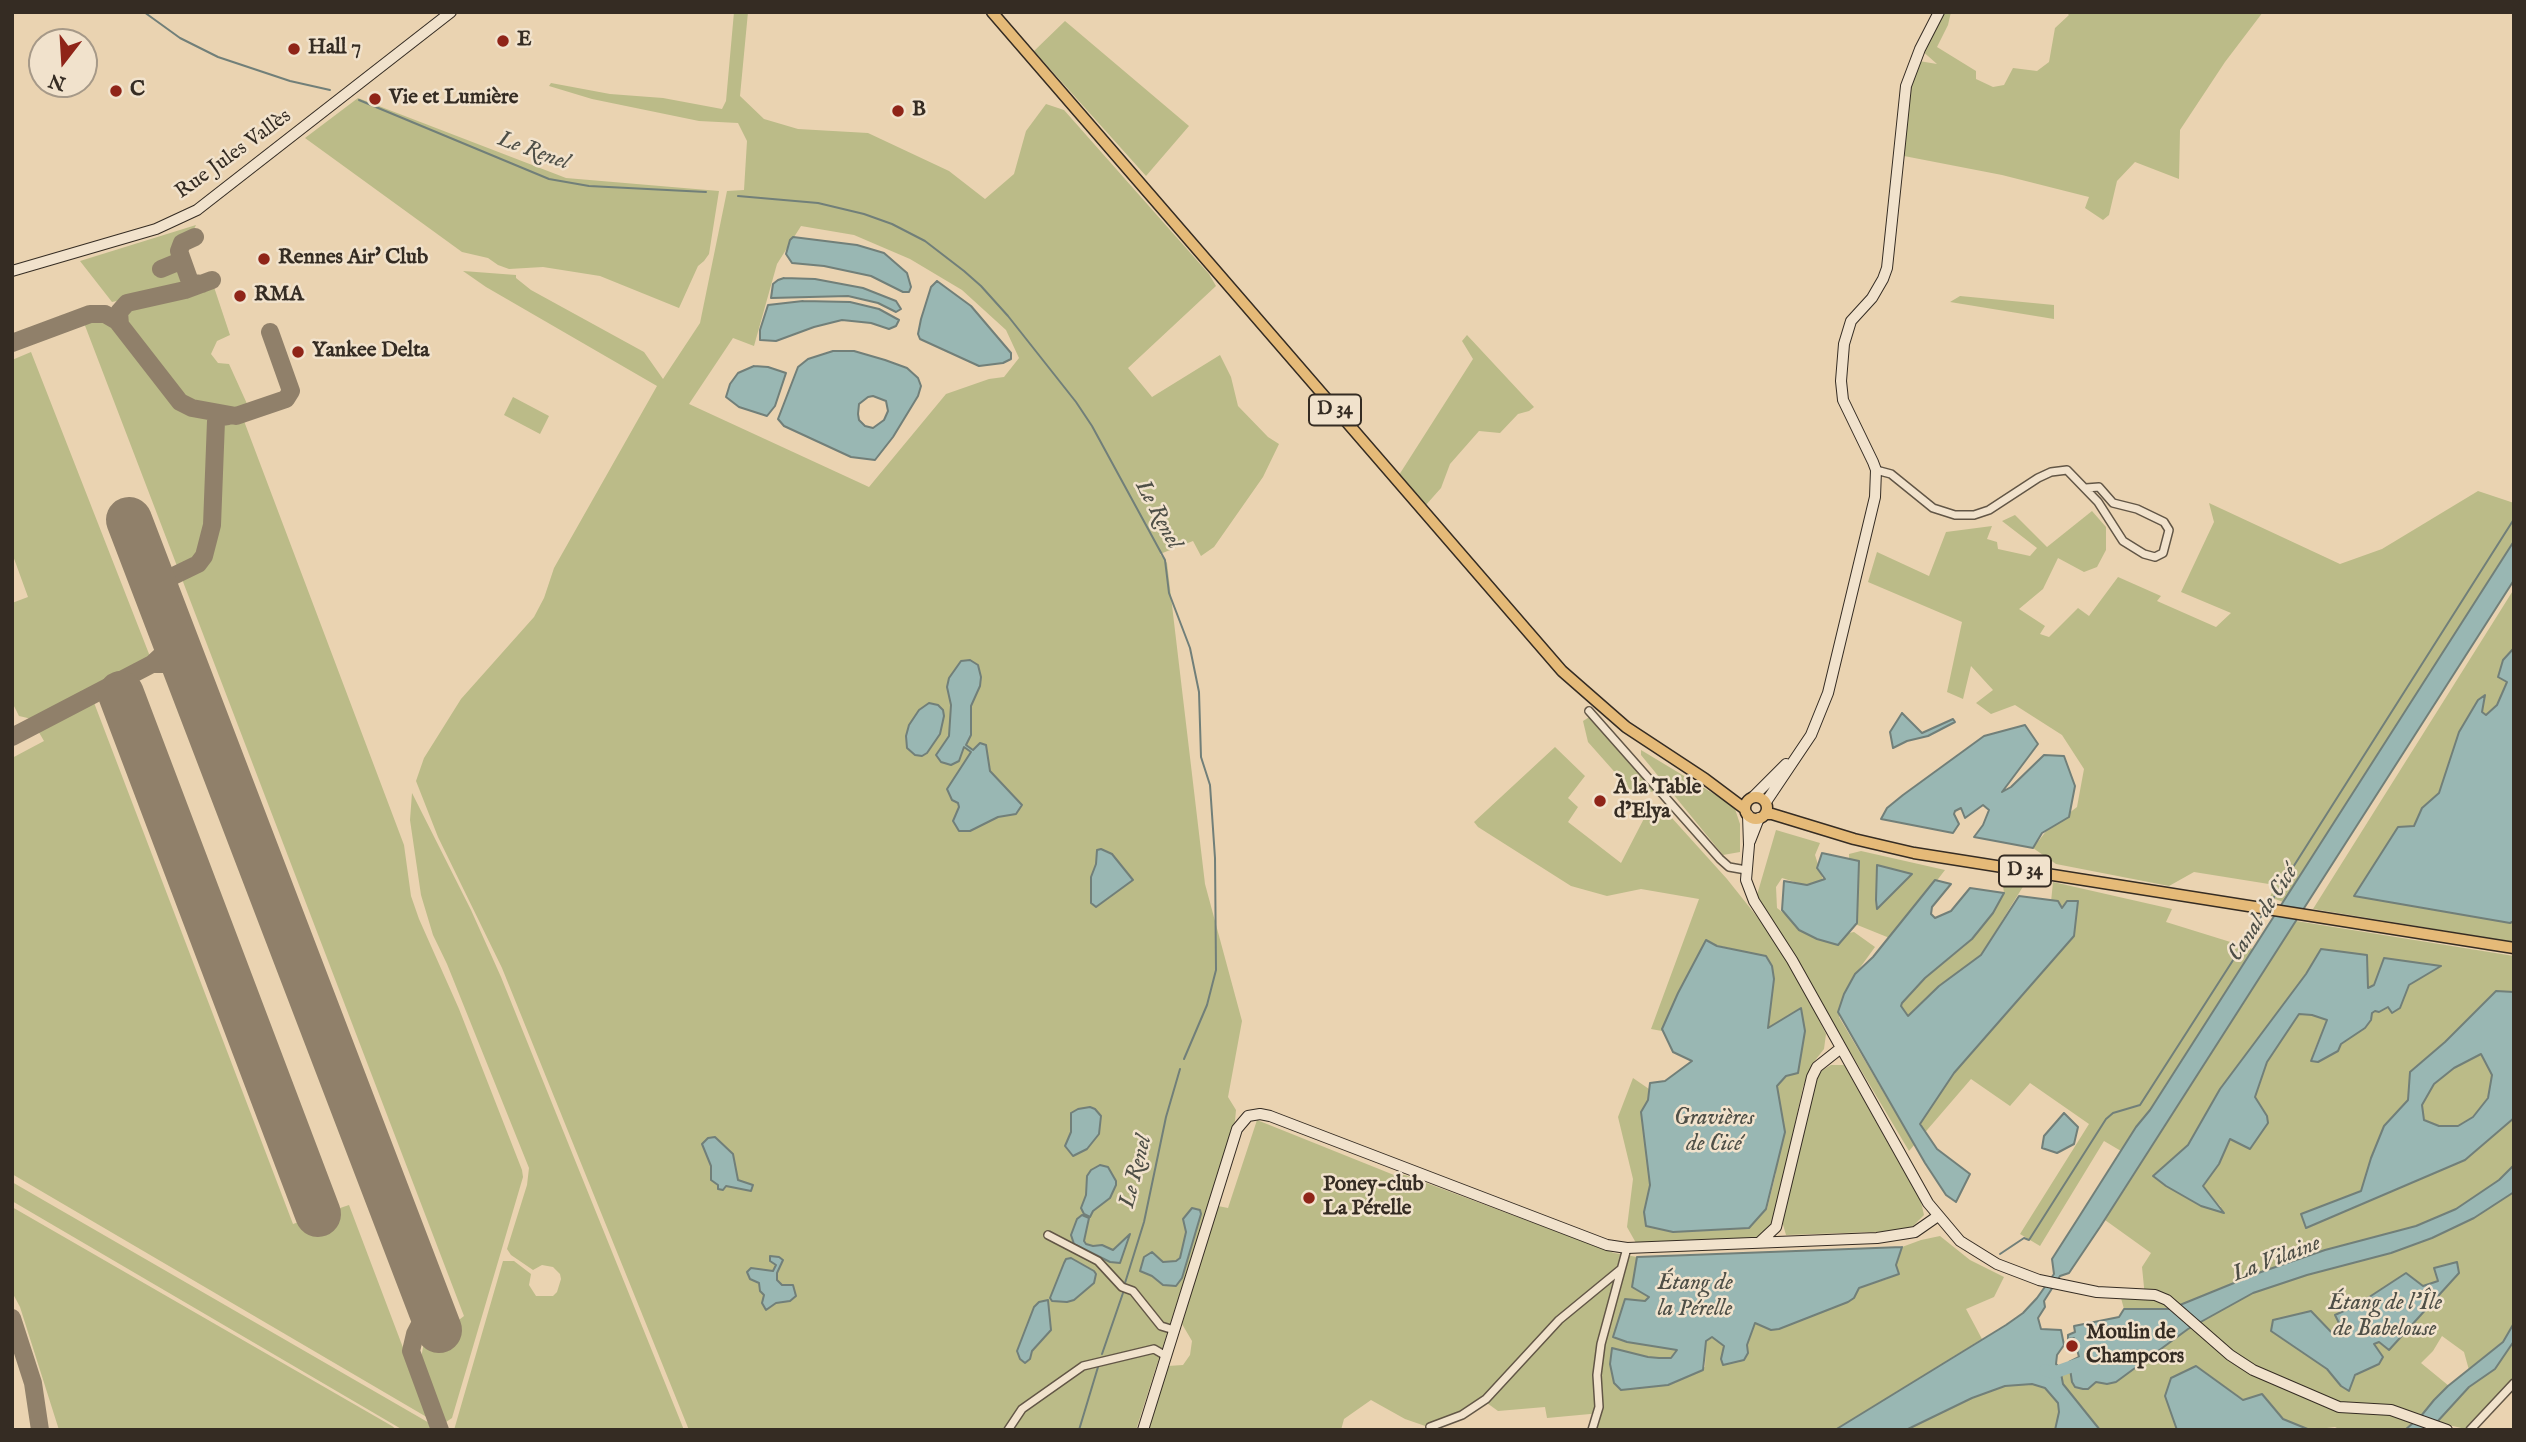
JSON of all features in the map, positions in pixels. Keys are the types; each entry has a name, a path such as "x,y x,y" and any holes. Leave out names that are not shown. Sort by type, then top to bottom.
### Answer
{"main road":[{"name":"Rue Jules Vallès","path":"12,271 156,229 197,210 451,12"},
{"name":"D 34","path":"992,12 1549,657 1581,690 1626,727 1705,779 1772,814 1854,839 1914,853 2514,948"},
{"path":"1938,12 1906,86 1884,279 1852,321 1844,344 1841,381 1843,400 1876,470 1875,498 1835,672 1819,716 1800,753 1756,807 1746,870 1748,890 1792,960 1928,1203 1960,1241 1977,1254 2039,1279 2108,1293 2141,1293 2167,1300 2220,1347 2253,1370 2339,1407 2391,1410 2446,1429"},
{"path":"1784,1242 1776,1227 1812,1077 1817,1067 1841,1048"},
{"path":"1143,1430 1237,1129 1248,1116 1270,1116 1607,1245 1628,1248 1894,1237 1915,1232 1938,1216"},
{"path":"1760,1242 1776,1227"}],"street":[{"path":"1876,470 1891,474 1933,508 1955,515 1974,515 1989,510 2038,478 2061,469 2071,473 2086,488 2123,541 2144,554 2155,557 2163,553 2169,530 2164,522 2137,509 2113,503 2099,487 2086,488"},
{"path":"1589,711 1720,859 1729,867 1746,870"},
{"path":"1048,1235 1098,1261 1122,1287 1133,1292 1161,1326 1174,1330"},
{"path":"1592,1430 1599,1407 1597,1375 1601,1344 1628,1248"},
{"path":"1430,1427 1462,1415 1486,1399 1559,1320 1621,1269"},
{"path":"1008,1430 1022,1409 1083,1366 1154,1349 1166,1356"},
{"path":"2470,1430 2514,1383"}],"green space":[{"path":"734,12 748,12 740,96 764,119 798,129 868,133 949,171 985,199 1014,174 1026,131 1046,104 1064,110 1209,274 1216,286 1128,368 1152,397 1220,355 1231,377 1238,406 1268,437 1279,444 1263,477 1214,547 1201,556 1193,541 1160,554 1167,563 1205,884 1242,1021 1228,1097 1236,1110 1235,1121 1136,1430 689,1430 502,968 438,837 416,781 424,758 461,699 534,617 554,568 657,386 463,271 516,275 516,278 531,290 644,352 663,379 700,323 727,191 744,190 747,141 738,123 699,121 592,99 549,86 551,83 722,109 726,101","holes":["801,226 854,235 910,259 962,290 1006,330 1019,358 1004,377 989,379 946,394 869,487 689,404 733,338 754,346 777,264"]},
{"path":"1939,12 1951,12 1937,47 1976,71 1976,79 1993,87 2004,85 2013,68 2037,71 2049,62 2055,28 2069,15 2066,12 2263,12 2225,62 2180,130 2179,179 2135,162 2117,181 2109,215 2103,220 2085,208 2089,197 2002,175 1904,156 1908,94 1919,61 1937,64 1920,49"},
{"path":"1065,21 1189,126 1146,176 1034,51"},
{"path":"358,98 566,178 719,191 709,254 698,266 679,308 600,276 543,267 509,269 488,258 462,252 305,138"},
{"path":"196,225 192,233 177,241 174,249 176,261 165,266 164,263 155,266 159,276 167,272 166,269 180,264 182,281 174,289 112,302 80,261"},
{"path":"207,286 214,287 230,335 217,341 211,354 218,363 229,364 248,406 235,410 195,404 182,397 127,321 125,312 132,306 181,296"},
{"path":"1960,296 2054,305 2054,319 1950,302"},
{"path":"100,319 113,326 183,412 216,421 244,421 404,845 411,896 419,919 459,1009 522,1170 523,1177 452,1418 443,1424 420,1364 425,1336 455,1323 464,1316 84,323"},
{"path":"1467,335 1534,407 1518,414 1500,433 1479,431 1450,464 1441,488 1425,506 1399,475 1473,359 1462,341"},
{"path":"31,352 151,659 32,719 19,716 12,702 12,603 28,597 12,553 12,360"},
{"path":"513,397 549,416 540,434 504,415"},
{"path":"2478,491 2514,503 2514,541 2283,902 2270,897 2275,885 2194,872 2169,886 2056,864 2033,848 2047,830 2077,807 2084,769 2062,735 2015,705 1991,714 1976,703 1993,690 1971,666 1963,699 1947,692 1962,622 1868,582 1877,552 1929,576 1946,532 1992,526 1987,539 1997,542 1998,549 2030,556 2037,548 2002,521 2015,515 2047,547 2092,511 2106,527 2106,550 2097,567 2084,572 2058,558 2043,589 2019,609 2045,626 2040,634 2049,637 2078,608 2089,616 2118,577 2161,596 2157,601 2216,627 2231,613 2181,592 2214,522 2209,503 2340,564 2382,549"},
{"path":"2514,589 2514,648 2503,660 2498,677 2507,682 2497,705 2487,715 2482,713 2484,695 2478,700 2459,732 2439,793 2422,808 2414,827 2354,896 2509,923 2514,921 2514,942 2313,909"},
{"path":"93,700 293,1224 349,1205 430,1419 12,1174 12,758 44,741 37,729"},
{"path":"1591,716 1655,791 1635,795 1588,742 1583,721"},
{"path":"1555,747 1585,776 1568,798 1578,807 1568,822 1621,863 1651,805 1662,807 1727,879 1766,928 1798,979 1826,1034 1824,1049 1813,1063 1803,1087 1773,1224 1762,1237 1636,1243 1627,1227 1633,1179 1618,1117 1633,1078 1649,1089 1648,1100 1641,1113 1650,1185 1644,1212 1646,1226 1677,1232 1749,1228 1767,1209 1776,1173 1777,1086 1786,1076 1798,1073 1805,1031 1801,1008 1768,1029 1774,979 1769,961 1761,955 1711,944 1678,993 1662,1031 1651,1029 1699,899 1641,889 1607,896 1571,886 1474,822"},
{"path":"1641,750 1734,806 1740,824 1740,852 1723,855 1641,755"},
{"path":"412,793 471,910 501,977 684,1430 454,1430 503,1261 514,1261 531,1274 529,1285 536,1296 553,1296 561,1279 553,1267 542,1265 533,1270 511,1255 507,1249 527,1185 529,1168 433,935 421,895 410,820"},
{"path":"1776,830 1820,843 1815,855 1823,880 1804,885 1782,878 1776,887 1777,908 1817,939 1854,932 1875,947 1854,976 1839,1017 1888,1100 1925,1068 2048,932 2053,882 2172,909 2166,922 2253,949 2121,1151 2104,1141 2040,1246 2020,1234 2089,1124 2030,1083 2010,1106 1971,1079 1909,1151 1757,895"},
{"path":"1861,851 1945,870 1892,939 1850,922 1849,854"},
{"path":"2002,878 2027,880 1981,955 1939,986 1908,1017 1901,1006 1902,1003 1925,978 1965,946 1993,913 2004,893"},
{"path":"2296,921 2514,956 2514,992 2495,991 2445,1042 2410,1072 2408,1100 2384,1126 2361,1192 2307,1227 2465,1160 2514,1118 2514,1165 2499,1180 2456,1209 2416,1226 2325,1250 2261,1272 2170,1309 2124,1309 2121,1298 2145,1297 2142,1267 2151,1253 2105,1220","holes":["2321,949 2366,956 2367,988 2374,985 2385,958 2440,966 2409,985 2392,1012 2388,1006 2372,1013 2365,1028 2341,1044 2338,1051 2318,1062 2314,1051 2327,1020 2299,1014 2267,1062 2261,1076 2255,1097 2265,1112 2261,1131 2250,1149 2230,1139 2219,1164 2203,1186 2221,1207 2201,1206 2154,1176 2188,1145 2220,1089 2306,974"]},
{"path":"2481,1053 2492,1075 2488,1098 2473,1117 2458,1126 2439,1126 2424,1120 2422,1105 2434,1084 2454,1068"},
{"path":"1831,1065 1844,1065 1921,1202 1924,1215 1913,1226 1901,1231 1786,1235 1782,1221 1815,1078"},
{"path":"1257,1120 1394,1175 1405,1175 1614,1253 1637,1257 1632,1287 1650,1297 1645,1301 1627,1342 1677,1350 1671,1358 1659,1358 1612,1348 1621,1390 1652,1386 1705,1367 1706,1341 1712,1337 1724,1346 1721,1359 1723,1365 1744,1360 1755,1323 1771,1330 1779,1329 1848,1302 1854,1298 1859,1288 1887,1279 1896,1265 1902,1247 1921,1240 1940,1236 1970,1260 2004,1277 1994,1297 1966,1309 1982,1339 1835,1430 1595,1430 1601,1413 1547,1418 1545,1407 1498,1411 1487,1403 1462,1418 1431,1428 1405,1419 1371,1400 1344,1419 1341,1430 1148,1430 1168,1366 1183,1365 1190,1355 1192,1341 1182,1324 1218,1206 1228,1208"},
{"path":"12,1182 431,1424 433,1430 403,1430 12,1201"},
{"path":"2514,1192 2514,1323 2503,1342 2469,1370 2464,1352 2442,1336 2433,1351 2421,1363 2449,1386 2405,1430 2341,1430 2335,1427 2310,1430 2283,1419 2262,1394 2244,1400 2196,1366 2165,1396 2177,1430 2100,1430 2063,1384 2061,1373 2070,1371 2075,1387 2088,1389 2096,1382 2107,1384 2188,1329 2253,1293 2307,1275 2391,1253 2432,1238 2474,1218","holes":["2439,1281 2388,1349 2378,1342 2374,1344 2383,1357 2379,1364 2341,1386 2327,1369 2271,1331 2334,1335 2343,1331 2335,1315 2344,1310"]},
{"path":"12,1207 397,1430 59,1430 20,1307 12,1292"},
{"path":"2514,1341 2514,1379 2471,1427 2466,1429 2448,1425 2445,1430 2426,1430 2437,1422 2469,1387 2495,1369"},
{"path":"2032,1384 2045,1388 2058,1403 2055,1430 1906,1430 1972,1398 2005,1386"}],"water":[{"path":"793,237 857,245 884,253 907,273 911,287 909,292 903,292 871,276 824,266 792,263 786,254"},
{"path":"784,278 815,279 863,288 896,301 901,309 896,312 878,303 848,296 771,298 773,284"},
{"path":"937,281 971,306 1011,353 1011,359 1003,363 979,366 920,339 918,334 921,319 931,287"},
{"path":"803,301 850,302 879,309 899,320 896,326 889,329 871,323 842,320 776,341 760,340 760,330 768,305"},
{"path":"833,351 854,351 907,368 918,378 921,386 918,396 893,437 875,460 851,457 784,426 778,419 798,367 808,359","holes":["868,397 886,401 888,411 884,420 873,428 865,426 859,420 859,404"]},
{"path":"754,366 786,373 775,406 767,416 739,407 726,397 730,384 738,373"},
{"name":"Canal de Cicé","path":"2514,541 2514,580 2100,1227 2069,1273 2060,1276 2044,1301 2045,1307 2038,1318 2041,1329 2061,1330 2064,1345 2057,1355 2056,1364 2060,1368 2063,1384 2100,1430 2055,1430 2058,1403 2045,1388 2032,1384 2005,1386 1972,1398 1906,1430 1835,1430 2006,1325 2023,1313 2037,1298 2054,1274 2052,1259"},
{"path":"2514,648 2514,921 2510,923 2354,896 2398,827 2414,826 2422,808 2439,793 2459,732 2478,700 2485,695 2482,712 2486,715 2497,705 2507,682 2498,677 2503,660"},
{"path":"970,660 978,665 981,677 971,706 971,735 966,745 973,750 980,743 986,745 990,771 1022,805 1016,814 998,817 970,831 959,831 953,821 958,803 952,800 947,789 971,752 964,747 959,761 951,765 941,762 936,755 949,736 949,678 961,661"},
{"path":"929,703 938,705 943,710 940,734 927,753 922,756 915,755 907,748 906,736 909,725 919,710"},
{"path":"1902,713 1922,733 1953,719 1955,722 1928,736 1893,748 1890,732"},
{"path":"2025,725 2038,744 2002,792 2011,787 2044,755 2064,756 2075,786 2069,817 2042,833 2033,848 1974,837 1989,810 1983,805 1965,818 1961,808 1955,811 1959,824 1953,833 1881,819 1887,808 1903,795 1984,736"},
{"path":"1097,850 1112,854 1133,880 1096,907 1091,903 1091,877"},
{"path":"1822,853 1859,861 1857,923 1838,945 1799,930 1782,910 1784,881 1807,885 1825,879 1817,868"},
{"path":"1877,865 1912,874 1877,909 1876,900"},
{"path":"1935,880 1951,884 1932,907 1931,914 1935,918 1951,911 1970,888 2004,893 1993,913 1972,939 1925,978 1902,1003 1901,1006 1908,1016 1939,986 1981,955 2019,896 2058,901 2062,908 2067,901 2078,901 2074,936 1954,1073 1920,1124 1937,1149 1970,1174 1956,1202 1946,1195 1925,1163 1838,1012 1855,974 1873,957"},
{"name":"Gravières de Cicé","path":"1706,940 1717,946 1766,956 1772,966 1774,979 1768,1028 1801,1008 1805,1031 1798,1073 1786,1076 1777,1086 1785,1132 1766,1209 1749,1228 1673,1232 1646,1226 1644,1212 1650,1185 1641,1112 1648,1100 1650,1083 1665,1081 1692,1061 1673,1052 1662,1029"},
{"path":"2321,949 2367,955 2368,988 2374,985 2384,958 2441,966 2409,985 2400,1008 2392,1013 2388,1007 2379,1012 2375,1011 2365,1028 2341,1044 2338,1051 2318,1062 2311,1061 2327,1020 2299,1014 2267,1062 2255,1097 2267,1116 2268,1123 2250,1149 2230,1139 2219,1164 2203,1186 2224,1213 2201,1206 2153,1176 2188,1145 2220,1089 2306,974"},
{"path":"2496,991 2514,992 2514,1118 2465,1160 2306,1228 2301,1214 2361,1191 2384,1126 2408,1100 2410,1072 2445,1042","holes":["2481,1054 2492,1075 2488,1098 2473,1117 2458,1126 2439,1126 2424,1120 2422,1105 2434,1084 2454,1068"]},
{"path":"1090,1107 1101,1116 1099,1134 1087,1149 1073,1156 1065,1146 1071,1132 1071,1113"},
{"path":"2064,1113 2078,1127 2074,1144 2057,1153 2042,1148 2044,1136"},
{"path":"715,1137 733,1154 738,1180 753,1185 751,1191 726,1186 723,1190 718,1189 718,1185 711,1180 711,1166 702,1144 708,1138"},
{"path":"1100,1165 1108,1167 1116,1185 1110,1198 1093,1211 1090,1217 1084,1214 1081,1208 1086,1195 1087,1176"},
{"path":"2514,1165 2514,1192 2474,1218 2432,1238 2391,1253 2307,1275 2253,1293 2188,1329 2116,1382 2096,1382 2088,1389 2083,1389 2075,1387 2072,1382 2069,1362 2079,1357 2074,1338 2068,1339 2068,1335 2075,1332 2074,1326 2119,1317 2124,1309 2170,1309 2261,1272 2325,1250 2416,1226 2456,1209 2499,1180"},
{"path":"1192,1208 1200,1210 1201,1214 1182,1278 1176,1286 1163,1285 1140,1271 1144,1257 1152,1252 1163,1262 1180,1258 1186,1232 1183,1219"},
{"path":"1082,1215 1089,1218 1084,1241 1086,1244 1102,1245 1113,1250 1130,1234 1120,1263 1110,1262 1074,1244 1071,1235 1077,1219"},
{"name":"Étang de la Pérelle","path":"1902,1247 1896,1265 1899,1274 1859,1288 1854,1298 1848,1302 1779,1329 1771,1330 1755,1323 1744,1360 1723,1365 1721,1359 1724,1346 1712,1337 1706,1341 1703,1370 1668,1385 1621,1390 1614,1383 1610,1364 1612,1348 1659,1358 1671,1358 1677,1350 1627,1342 1613,1337 1625,1299 1645,1301 1649,1297 1632,1287 1637,1257"},
{"path":"770,1256 783,1260 777,1280 782,1285 793,1285 796,1296 790,1301 776,1303 766,1310 762,1303 764,1295 760,1291 759,1283 750,1279 747,1272 751,1268 773,1271 776,1265 770,1261"},
{"path":"1071,1258 1094,1271 1094,1283 1074,1300 1052,1301 1050,1298 1064,1263"},
{"name":"Étang de l'Île de Babelouse","path":"2457,1262 2459,1273 2389,1350 2379,1342 2374,1344 2383,1357 2379,1364 2355,1375 2349,1391 2341,1386 2327,1369 2271,1331 2273,1320 2311,1311 2334,1335 2343,1331 2335,1315 2357,1305 2406,1273 2423,1286 2438,1281 2434,1268"},
{"path":"1048,1300 1051,1330 1025,1363 1017,1351 1034,1307 1039,1302"},
{"path":"2514,1323 2514,1341 2495,1369 2469,1387 2437,1422 2426,1430 2405,1430 2448,1386 2503,1342"},
{"path":"2196,1366 2243,1400 2262,1394 2283,1419 2310,1430 2177,1430 2165,1396 2171,1378"}],"waterway":[{"name":"Le Renel","path":"144,12 180,38 218,57 290,81 330,90"},
{"name":"Le Renel","path":"359,100 549,179 589,186 706,192"},
{"name":"Le Renel","path":"738,196 818,203 864,214 892,224 925,241 964,271 1008,316 1076,402 1092,426 1165,560 1169,593 1190,648 1199,692 1201,757 1210,785 1215,858 1216,970 1207,1005 1184,1059"},
{"path":"2269,905 2514,519"},
{"path":"2000,1254 2024,1238 2029,1240 2106,1119 2113,1113 2140,1105 2264,912"},
{"name":"Le Renel","path":"1125,1283 1144,1222 1166,1117 1180,1069"},
{"name":"Le Renel","path":"1102,1354 1123,1293"},
{"name":"La Vilaine","path":"2045,1370 2053,1373 2084,1362"},
{"name":"Le Renel","path":"1079,1430 1098,1367"}],"taxiway":[{"path":"195,237 182,243 179,251 189,279 193,283 202,284"},
{"path":"161,269 178,262 181,257"},
{"path":"120,325 119,312 127,303 185,290 212,280"},
{"path":"12,343 90,314 105,314 117,321 180,402 192,408 236,416 286,399 291,391 270,332"},
{"path":"160,601 162,584 198,564 204,556 212,525 216,421 228,416"},
{"path":"147,565 156,576 167,579"},
{"path":"152,664 166,651 171,628"},
{"path":"12,737 152,664 168,664 178,668 191,683"},
{"path":"430,1305 415,1334 411,1351 440,1430"},
{"path":"12,1318 33,1383 40,1430"}],"runway":[{"path":"129,520 439,1330"},
{"path":"121,694 318,1214"}],"place":[{"name":"E","path":"503,41"},
{"name":"Hall 7","path":"294,49"},
{"name":"C","path":"116,91"},
{"name":"Vie et Lumière","path":"375,99"},
{"name":"B","path":"898,111"},
{"name":"Rennes Air' Club","path":"264,259"},
{"name":"RMA","path":"240,296"},
{"name":"Yankee Delta","path":"298,352"},
{"name":"À la Table d’Elya","path":"1600,801"},
{"name":"Poney-club La Pérelle","path":"1309,1198"},
{"name":"Moulin de Champcors","path":"2072,1346"}]}
